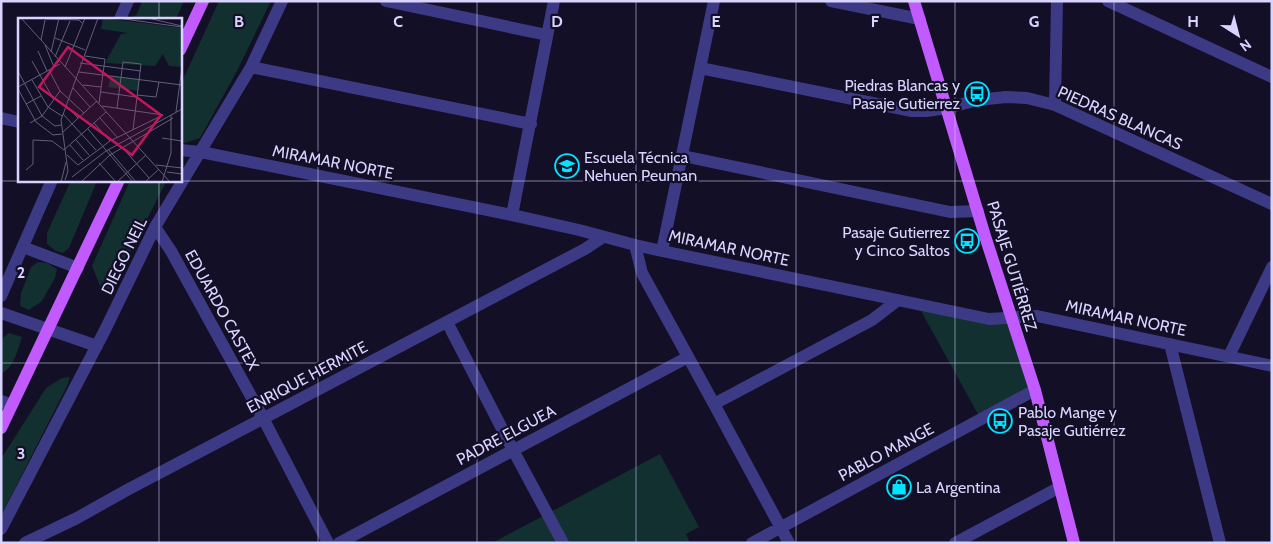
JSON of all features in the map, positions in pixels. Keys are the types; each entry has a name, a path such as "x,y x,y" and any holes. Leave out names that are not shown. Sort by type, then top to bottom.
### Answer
{"main road":[{"path":"181,48 203,1"},
{"name":"PASAJE GUTIÉRREZ","path":"914,1 1011,318 1035,390 1074,543"},
{"path":"1,428 7,403 48,330 119,181"}],"street":[{"path":"120,18 128,1"},
{"name":"DIEGO NEIL","path":"1,529 97,346 155,227 251,67 282,1"},
{"path":"386,1 547,36"},
{"path":"512,215 554,1"},
{"path":"662,251 714,1"},
{"path":"831,1 920,19"},
{"path":"1055,105 1057,1"},
{"path":"1108,1 1272,77"},
{"path":"251,67 531,124"},
{"name":"PIEDRAS BLANCAS","path":"700,68 912,111 947,108 978,100 1006,97 1027,98 1055,105 1272,204"},
{"path":"1,118 18,122"},
{"name":"MIRAMAR NORTE","path":"181,150 200,152 512,215 662,251 989,319 1037,316 1272,366"},
{"path":"683,156 950,212 978,211"},
{"path":"1,296 52,181"},
{"name":"EDUARDO CASTEX","path":"155,227 171,251 263,418 328,543"},
{"name":"ENRIQUE HERMITE","path":"25,543 77,518 585,249 603,237"},
{"path":"635,245 642,273 789,543"},
{"path":"23,247 78,268"},
{"path":"1229,356 1270,276"},
{"path":"714,404 872,320 898,300"},
{"path":"1,313 97,346"},
{"path":"447,322 563,543"},
{"path":"1170,344 1220,543"},
{"name":"PADRE ELGUEA","path":"339,543 688,357"},
{"name":"PABLO MANGE","path":"752,543 1035,390"},
{"path":"955,543 1060,487"}],"green space":[{"path":"142,1 184,1 176,18 131,18 137,14"},
{"path":"219,1 271,1 237,71 200,138 185,143 181,142 181,84"},
{"path":"71,181 96,181 69,248 63,253 56,251 47,244 47,233"},
{"path":"130,181 166,181 110,292 102,291 92,266"},
{"path":"38,262 47,263 57,269 55,278 42,301 29,310 20,306 21,293 31,267"},
{"path":"921,311 1008,321 1030,389 979,416"},
{"path":"9,333 22,337 12,362 6,371 1,374 1,339"},
{"path":"70,377 1,516 1,459 46,388 62,378"},
{"path":"660,454 699,527 686,534 690,543 492,543"}],"place":[{"name":"Piedras Blancas y Pasaje Gutierrez","path":"977,94"},
{"name":"Escuela Técnica Nehuen Peuman","path":"567,166"},
{"name":"Pasaje Gutierrez y Cinco Saltos","path":"967,241"},
{"name":"Pablo Mange y Pasaje Gutiérrez","path":"1000,421"},
{"name":"La Argentina","path":"899,487"}]}
